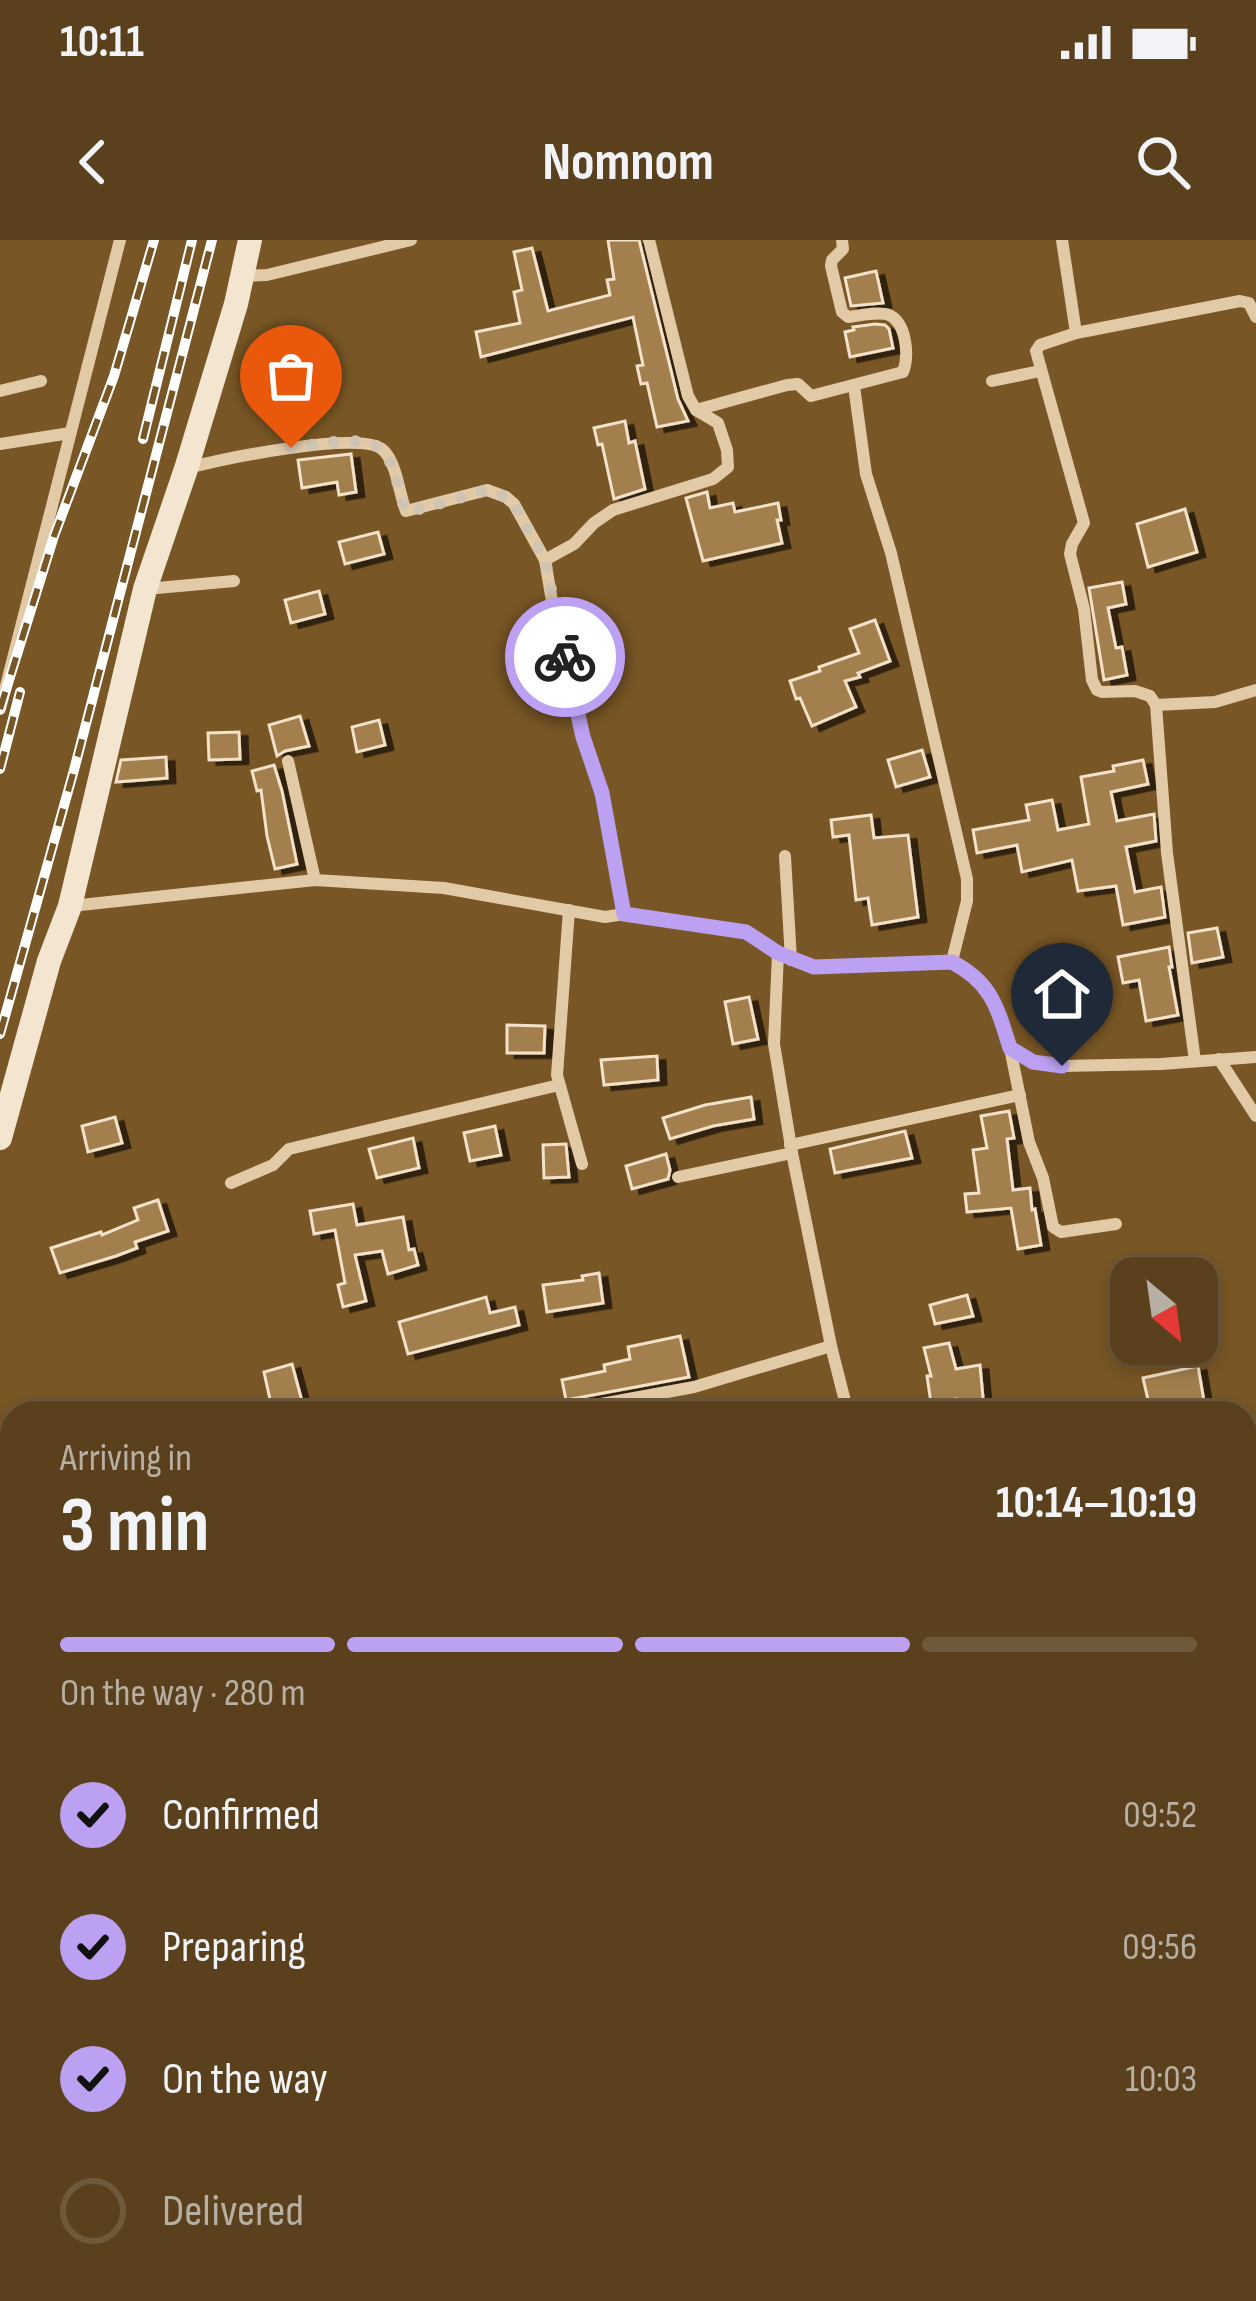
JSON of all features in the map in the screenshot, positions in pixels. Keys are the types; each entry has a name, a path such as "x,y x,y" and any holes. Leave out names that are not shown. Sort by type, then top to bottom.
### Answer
{"street":[{"path":"0,710 120,240"},
{"path":"0,1138 49,962 70,906 145,589 187,469 250,240"},
{"path":"243,276 411,240"},
{"path":"545,560 574,544 613,510 713,479 725,471 729,460 718,423 696,410 688,396 649,240"},
{"path":"696,410 787,385 798,384 812,397 903,372 907,359 894,318 887,314 844,316 831,266 843,248 842,240"},
{"path":"1061,240 1076,333"},
{"path":"1195,1061 1166,853 1156,706 1147,694 1102,692 1092,680 1084,609 1070,554 1084,523 1036,351 1040,345 1076,333 1240,301 1249,302 1256,317"},
{"path":"992,382 1040,371"},
{"path":"0,391 40,381"},
{"path":"854,386 866,474 890,553 967,879 968,901 952,962"},
{"path":"0,444 70,434"},
{"path":"187,469 359,440 387,455 406,511 487,490 514,504 545,560 583,737 602,793 624,914"},
{"path":"145,589 234,581"},
{"path":"1156,706 1215,702 1256,690"},
{"path":"288,760 316,880"},
{"path":"784,856 784,956 774,1044 791,1149 845,1401"},
{"path":"70,906 316,880 444,888 605,917 624,914 746,932 784,956 814,967 952,962 986,986 997,1006 1053,1227 1061,1232 1116,1224"},
{"path":"569,910 557,1064 582,1164"},
{"path":"1010,1048 1033,1062 1062,1066 1256,1057"},
{"path":"1219,1060 1256,1117"},
{"path":"231,1183 272,1165 290,1150 559,1085"},
{"path":"678,1177 1020,1095"},
{"path":"617,1401 694,1387 831,1346"}],"building":[{"path":"608,240 639,240 678,399 688,421 657,427 647,383 641,384 637,366 643,365 633,317 481,357 476,332 520,323 514,292 522,290 514,252 532,248 548,311 610,295 607,280 614,279"},
{"path":"876,271 883,303 851,306 845,278"},
{"path":"875,324 889,329 893,348 850,357 845,332"},
{"path":"625,421 629,443 635,441 645,489 614,499 594,428"},
{"path":"351,454 356,492 339,495 337,482 302,488 298,460"},
{"path":"707,492 710,508 733,503 735,512 778,503 782,543 703,561 686,498"},
{"path":"1185,509 1197,552 1148,567 1137,524"},
{"path":"378,532 384,554 345,564 339,542"},
{"path":"1122,582 1126,604 1108,608 1127,675 1104,680 1089,588"},
{"path":"319,591 325,614 291,623 285,600"},
{"path":"875,620 890,661 845,681 856,707 812,726 790,681 859,653 850,629"},
{"path":"300,716 309,746 277,756 269,725"},
{"path":"379,720 385,745 357,752 352,727"},
{"path":"239,732 240,759 209,760 208,733"},
{"path":"922,750 930,777 896,787 888,760"},
{"path":"166,757 167,778 116,782 121,760"},
{"path":"1143,760 1148,784 1111,792 1117,821 1154,814 1156,841 1126,847 1135,892 1161,887 1165,917 1123,925 1116,886 1078,891 1072,860 1022,872 1017,845 977,853 973,830 1029,820 1026,805 1052,800 1058,830 1089,824 1081,777"},
{"path":"274,765 297,864 275,869 261,790 257,791 252,771"},
{"path":"871,815 874,838 908,835 918,917 872,925 868,898 856,900 849,835 833,837 831,820"},
{"path":"1217,928 1223,957 1192,963 1188,933"},
{"path":"1169,947 1178,1015 1146,1021 1139,980 1123,983 1118,957"},
{"path":"749,997 758,1039 733,1044 725,1002"},
{"path":"507,1025 545,1026 544,1053 507,1053"},
{"path":"657,1056 658,1080 604,1085 601,1060"},
{"path":"751,1097 754,1119 670,1139 663,1118"},
{"path":"1009,1111 1014,1138 1007,1139 1013,1190 1030,1188 1041,1245 1018,1249 1011,1208 967,1212 965,1194 979,1193 973,1150 987,1148 981,1116"},
{"path":"115,1117 122,1143 88,1152 82,1126"},
{"path":"495,1126 501,1155 470,1161 464,1133"},
{"path":"905,1131 912,1158 835,1173 830,1149"},
{"path":"413,1138 419,1168 377,1178 369,1149"},
{"path":"566,1144 569,1177 544,1178 543,1145"},
{"path":"666,1154 668,1179 632,1189 626,1166"},
{"path":"158,1200 168,1231 135,1242 137,1248 60,1273 51,1248 138,1220 134,1208"},
{"path":"353,1204 357,1225 403,1217 409,1250 414,1249 418,1265 388,1274 382,1251 355,1255 366,1301 343,1307 338,1285 345,1283 335,1230 314,1234 310,1211"},
{"path":"599,1273 603,1303 547,1312 543,1285"},
{"path":"967,1295 973,1316 935,1324 930,1305"},
{"path":"486,1297 490,1313 515,1307 519,1325 408,1354 399,1322"},
{"path":"680,1336 689,1377 566,1400 562,1380 605,1371 604,1365 630,1359 628,1347"},
{"path":"949,1343 956,1369 980,1365 983,1401 931,1401 924,1348"},
{"path":"292,1364 302,1401 270,1401 264,1372"},
{"path":"1198,1366 1204,1401 1148,1401 1143,1378"}],"railway":[{"path":"0,709 54,536 114,376 154,240"},
{"path":"143,439 192,240"},
{"path":"0,1034 212,240"},
{"path":"0,769 20,692"}],"way so far":[{"path":"291,448 359,440 382,449 409,512 487,490 506,497 542,551 565,657"}],"route":[{"path":"565,657 583,737 602,793 624,914 746,932 778,953 814,967 952,962 986,986 1010,1048 1033,1062 1062,1066"}]}
